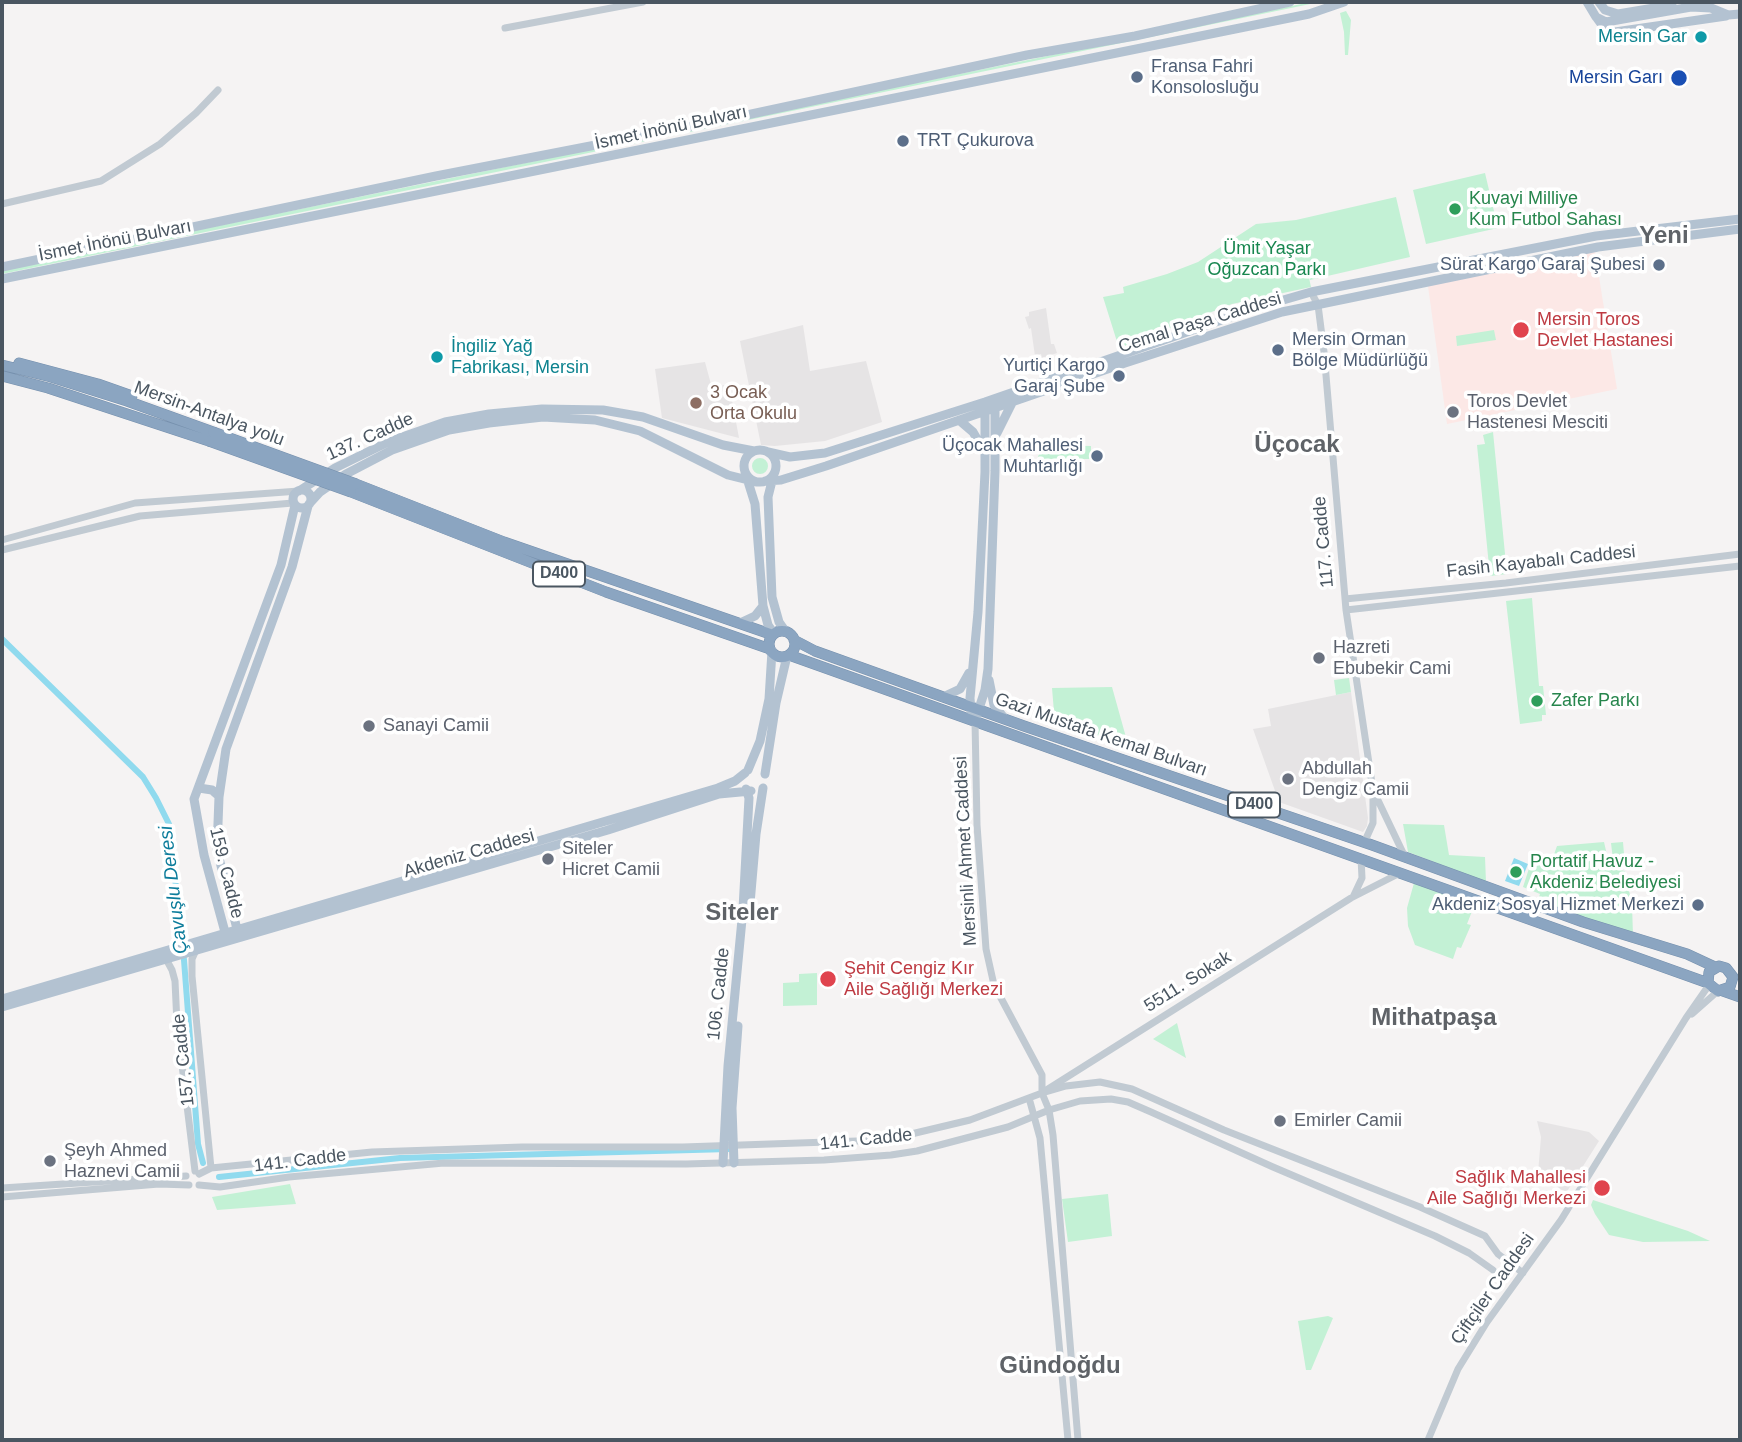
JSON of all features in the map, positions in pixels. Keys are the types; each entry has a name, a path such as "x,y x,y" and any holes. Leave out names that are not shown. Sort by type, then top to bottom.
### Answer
{"highway":[{"name":"D400","path":"3,364 50,383"},
{"path":"3,364 98,384 153,404 208,434"},
{"name":"D400","path":"2,378 50,383"},
{"name":"Mersin-Antalya yolu","path":"50,383 208,434 354,488"},
{"name":"D400","path":"354,488 774,634"},
{"name":"D400","path":"354,488 606,592 771,650"},
{"path":"786,632 794,640 794,650 788,655 777,656 771,650 770,642 774,634 786,632"},
{"name":"Gazi Mustafa Kemal Bulvarı","path":"794,640 815,651 1005,719 1583,922 1687,954 1715,967 1723,966 1736,974"},
{"name":"Gazi Mustafa Kemal Bulvarı","path":"788,655 1361,858 1740,997"},
{"path":"1715,967 1709,972 1715,988 1732,984 1736,974"}],"main road":[{"name":"İsmet İnönü Bulvarı","path":"2,267 1290,2"},
{"name":"İsmet İnönü Bulvarı","path":"2,279 1309,14 1344,2"},
{"path":"1587,2 1596,16 1606,22 1691,7 1711,8 1728,15 1740,14"},
{"path":"1599,2 1610,13 1618,14 1687,2"},
{"name":"Cemal Paşa Caddesi","path":"768,452 790,457 825,453 990,405 1247,311 1311,292 1596,236 1740,219"},
{"name":"Cemal Paşa Caddesi","path":"760,479 781,480 831,465 959,420 990,405 1013,401 1282,312 1598,247 1740,229"},
{"path":"995,438 1013,401"},
{"path":"990,405 995,438 988,670 994,705 1005,719"},
{"name":"Mersinli Ahmet Caddesi","path":"975,721 972,665 980,587 985,451 990,405"},
{"name":"137. Cadde","path":"299,491 335,468 388,442 445,422 542,409 603,410 643,417 723,446 768,452"},
{"name":"137. Cadde","path":"308,505 320,492 346,474 392,450 449,430 543,417 595,420 640,431 728,475 760,479"},
{"path":"959,420 973,432 985,451"},
{"path":"754,451 746,457 768,497 772,597 779,622 786,632"},
{"path":"768,452 775,460 760,479 755,504 763,606 768,625 774,634"},
{"path":"299,491 307,493 310,498 308,505 299,508 294,504 294,494 299,491"},
{"name":"159. Cadde","path":"225,932 204,855 194,799 281,565 294,504"},
{"name":"159. Cadde","path":"236,934 217,850 218,807 226,749 292,567 308,505"},
{"path":"980,587 991,595"},
{"path":"740,623 755,616 763,606"},
{"path":"771,650 769,699 760,741 743,780 748,790 758,791 764,788 769,741 788,655"},
{"path":"943,697 961,689 972,665"},
{"path":"974,708 988,670"},
{"path":"747,771 755,768 765,774"},
{"name":"Akdeniz Caddesi","path":"195,946 718,788 735,781 747,771"},
{"path":"199,788 212,790 219,796"},
{"name":"106. Cadde","path":"722,1160 726,1146 755,834 764,788"},
{"name":"Akdeniz Caddesi","path":"195,946 225,932 236,934 608,830 719,794 748,790"},
{"name":"106. Cadde","path":"734,1160 726,1146 728,1066 743,909 748,790"},
{"path":"195,809 206,813 218,807"},
{"path":"2,1007 195,946"},
{"path":"2,999 171,955"}],"street":[{"path":"505,28 643,2"},
{"path":"2,204 101,181 160,144 197,113 218,90"},
{"name":"117. Cadde","path":"1311,292 1318,306 1329,394 1346,610 1373,790 1373,823 1364,843"},
{"name":"137. Cadde","path":"2,540 135,503 299,491"},
{"path":"2,550 140,516 294,504"},
{"name":"Fasih Kayabalı Caddesi","path":"1345,599 1506,583 1740,554"},
{"name":"Fasih Kayabalı Caddesi","path":"1346,610 1740,566"},
{"name":"Mersinli Ahmet Caddesi","path":"975,721 977,825 988,958 999,998 1042,1075 1042,1093"},
{"name":"117. Cadde","path":"1373,790 1405,858"},
{"path":"1351,898 1362,878 1361,858"},
{"name":"5511. Sokak","path":"1042,1093 1351,898 1400,873"},
{"name":"157. Cadde","path":"195,946 192,976 211,1168"},
{"name":"157. Cadde","path":"171,955 177,1024 197,1172"},
{"name":"Çiftçiler Caddesi","path":"1428,1440 1458,1369 1487,1322 1565,1213 1686,1018 1715,988"},
{"path":"1089,1065 1091,1074 1100,1082"},
{"path":"1042,1075 1059,1081"},
{"path":"1078,1440 1053,1135 1049,1110 1042,1093 1066,1086 1100,1082 1132,1090 1485,1236 1498,1254 1523,1273"},
{"name":"141. Cadde","path":"197,1172 211,1168 372,1152 726,1146 886,1140 967,1121 1042,1093"},
{"path":"1028,1098 1040,1138 1068,1440"},
{"name":"141. Cadde","path":"199,1185 220,1187 289,1177 444,1162 824,1160 904,1153 1008,1127 1080,1101 1111,1099 1128,1102 1435,1236 1469,1253 1493,1270"},
{"path":"619,1163 620,1147"},
{"path":"444,1162 446,1150"},
{"path":"2,1188 186,1176 197,1172 201,1180 199,1185 194,1187 159,1184 2,1197"},
{"path":"186,1176 189,1185"}],"shaded area":[{"name":"Mersin Toros Devlet Hastanesi","path":"1595,252 1617,389 1447,424 1428,286"},
{"path":"1046,308 1051,344 1054,344 1057,353 1042,358 1041,354 1035,356 1031,328 1029,329 1025,317 1029,316 1029,312"},
{"path":"803,325 810,371 866,361 882,422 825,441 761,445 740,341"},
{"name":"3 Ocak Orta Okulu","path":"705,362 712,388 729,384 739,438 662,418 655,369"},
{"path":"1351,692 1368,818 1363,832 1279,802 1253,729 1271,726 1268,709"},
{"path":"1537,1121 1589,1132 1599,1141 1566,1193 1538,1173 1541,1137"}],"green space":[{"path":"1320,2 2,274 2,270"},
{"path":"1346,11 1351,20 1348,55 1345,55 1340,13"},
{"name":"Kuvayi Milliye Kum Futbol Sahası","path":"1485,173 1498,228 1426,244 1413,190"},
{"name":"Ümit Yaşar Oğuzcan Parkı","path":"1396,197 1410,257 1310,280 1304,255 1311,287 1232,304 1119,348 1103,297 1124,293 1123,287 1198,262 1256,224 1296,220"},
{"path":"1494,330 1496,340 1457,346 1456,336"},
{"path":"1493,432 1507,574 1490,576 1477,445 1485,444 1483,435"},
{"path":"1045,445 1091,446 1091,459 1037,459"},
{"path":"757,458 763,458 768,466 766,472 757,474 752,469 752,463"},
{"name":"Zafer Parkı","path":"1532,598 1539,686 1543,686 1546,715 1542,715 1542,721 1520,724 1506,601"},
{"path":"1349,678 1351,692 1336,695 1334,680"},
{"path":"1112,687 1129,748 1055,724 1052,688"},
{"path":"1403,824 1444,825 1449,855 1485,857 1486,882 1408,852"},
{"path":"1604,842 1610,868 1625,871 1632,905 1633,935 1538,900 1540,894 1523,887 1534,853 1552,860 1557,846"},
{"path":"1623,842 1625,866 1614,868 1611,843"},
{"path":"1414,883 1474,906 1467,924 1471,925 1453,959 1415,945 1408,926 1407,908"},
{"path":"817,973 817,1005 783,1006 783,983 799,982 799,974"},
{"path":"1177,1023 1186,1058 1153,1039"},
{"path":"290,1184 296,1204 217,1210 212,1197"},
{"path":"1108,1194 1112,1236 1068,1242 1062,1199"},
{"path":"1593,1200 1688,1231 1710,1241 1643,1242 1609,1235 1595,1214 1591,1205"},
{"path":"1328,1316 1333,1318 1311,1370 1306,1370 1298,1321"}],"water":[{"name":"Portatif Havuz - Akdeniz Belediyesi","path":"1514,858 1528,864 1519,886 1505,881"}],"waterway":[{"name":"Çavuşlu Deresi","path":"2,639 143,777 169,824 184,960 198,1144 203,1163"},
{"name":"Çavuşlu Deresi","path":"219,1177 400,1158 729,1149"}],"place":[{"name":"Mersin Gar","path":"1701,37"},
{"name":"Fransa Fahri Konsolosluğu","path":"1137,77"},
{"name":"Mersin Garı","path":"1679,78"},
{"name":"TRT Çukurova","path":"903,141"},
{"name":"Kuvayi Milliye Kum Futbol Sahası","path":"1455,209"},
{"name":"Sürat Kargo Garaj Şubesi","path":"1659,265"},
{"name":"Mersin Toros Devlet Hastanesi","path":"1521,330"},
{"name":"Mersin Orman Bölge Müdürlüğü","path":"1278,350"},
{"name":"İngiliz Yağ Fabrikası, Mersin","path":"437,357"},
{"name":"Yurtiçi Kargo Garaj Şube","path":"1119,376"},
{"name":"3 Ocak Orta Okulu","path":"696,403"},
{"name":"Toros Devlet Hastenesi Mesciti","path":"1453,412"},
{"name":"Üçocak Mahallesi Muhtarlığı","path":"1097,456"},
{"name":"Hazreti Ebubekir Cami","path":"1319,658"},
{"name":"Zafer Parkı","path":"1537,701"},
{"name":"Sanayi Camii","path":"369,726"},
{"name":"Abdullah Dengiz Camii","path":"1288,779"},
{"name":"Siteler Hicret Camii","path":"548,859"},
{"name":"Portatif Havuz - Akdeniz Belediyesi","path":"1516,872"},
{"name":"Akdeniz Sosyal Hizmet Merkezi","path":"1698,905"},
{"name":"Şehit Cengiz Kır Aile Sağlığı Merkezi","path":"828,979"},
{"name":"Emirler Camii","path":"1280,1121"},
{"name":"Şeyh Ahmed Haznevi Camii","path":"50,1161"},
{"name":"Sağlık Mahallesi Aile Sağlığı Merkezi","path":"1602,1188"}],"district":[{"name":"Yeni","path":"1664,236"},
{"name":"Üçocak","path":"1297,445"},
{"name":"Siteler","path":"742,913"},
{"name":"Mithatpaşa","path":"1434,1018"},
{"name":"Gündoğdu","path":"1060,1366"}]}
